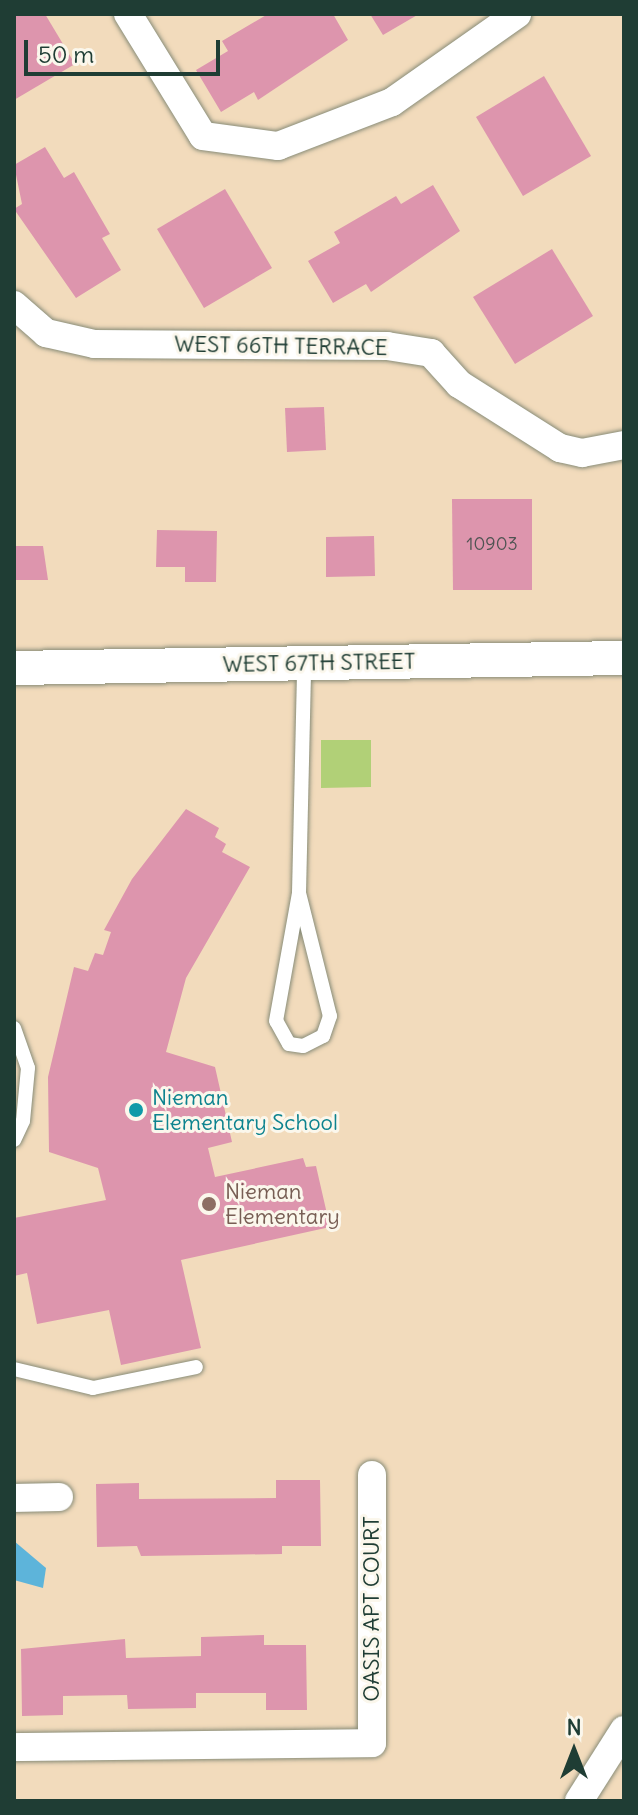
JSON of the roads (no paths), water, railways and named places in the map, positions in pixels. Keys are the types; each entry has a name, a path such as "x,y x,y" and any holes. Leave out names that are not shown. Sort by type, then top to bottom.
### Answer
{"street":[{"path":"128,14 203,136 278,146 328,130 392,102 517,14"},
{"name":"WEST 66TH TERRACE","path":"14,305 46,333 94,344 387,346 431,353 459,384 560,448 582,453 624,445"},
{"name":"WEST 67TH STREET","path":"14,668 624,658"},
{"name":"OASIS APT COURT","path":"14,1747 372,1743 372,1475"},
{"path":"14,1498 59,1497"},
{"path":"579,1801 624,1730"}],"lane":[{"path":"299,893 330,1016 323,1036 303,1046 289,1044 276,1021 299,893 304,663"},
{"path":"14,1028 28,1068 14,1140"},
{"path":"14,1369 93,1388 196,1367"}],"water":[{"path":"14,1541 46,1568 43,1588 14,1580"}],"place":[{"name":"Nieman Elementary School","path":"136,1110"},
{"name":"Nieman Elementary","path":"209,1204"}]}
